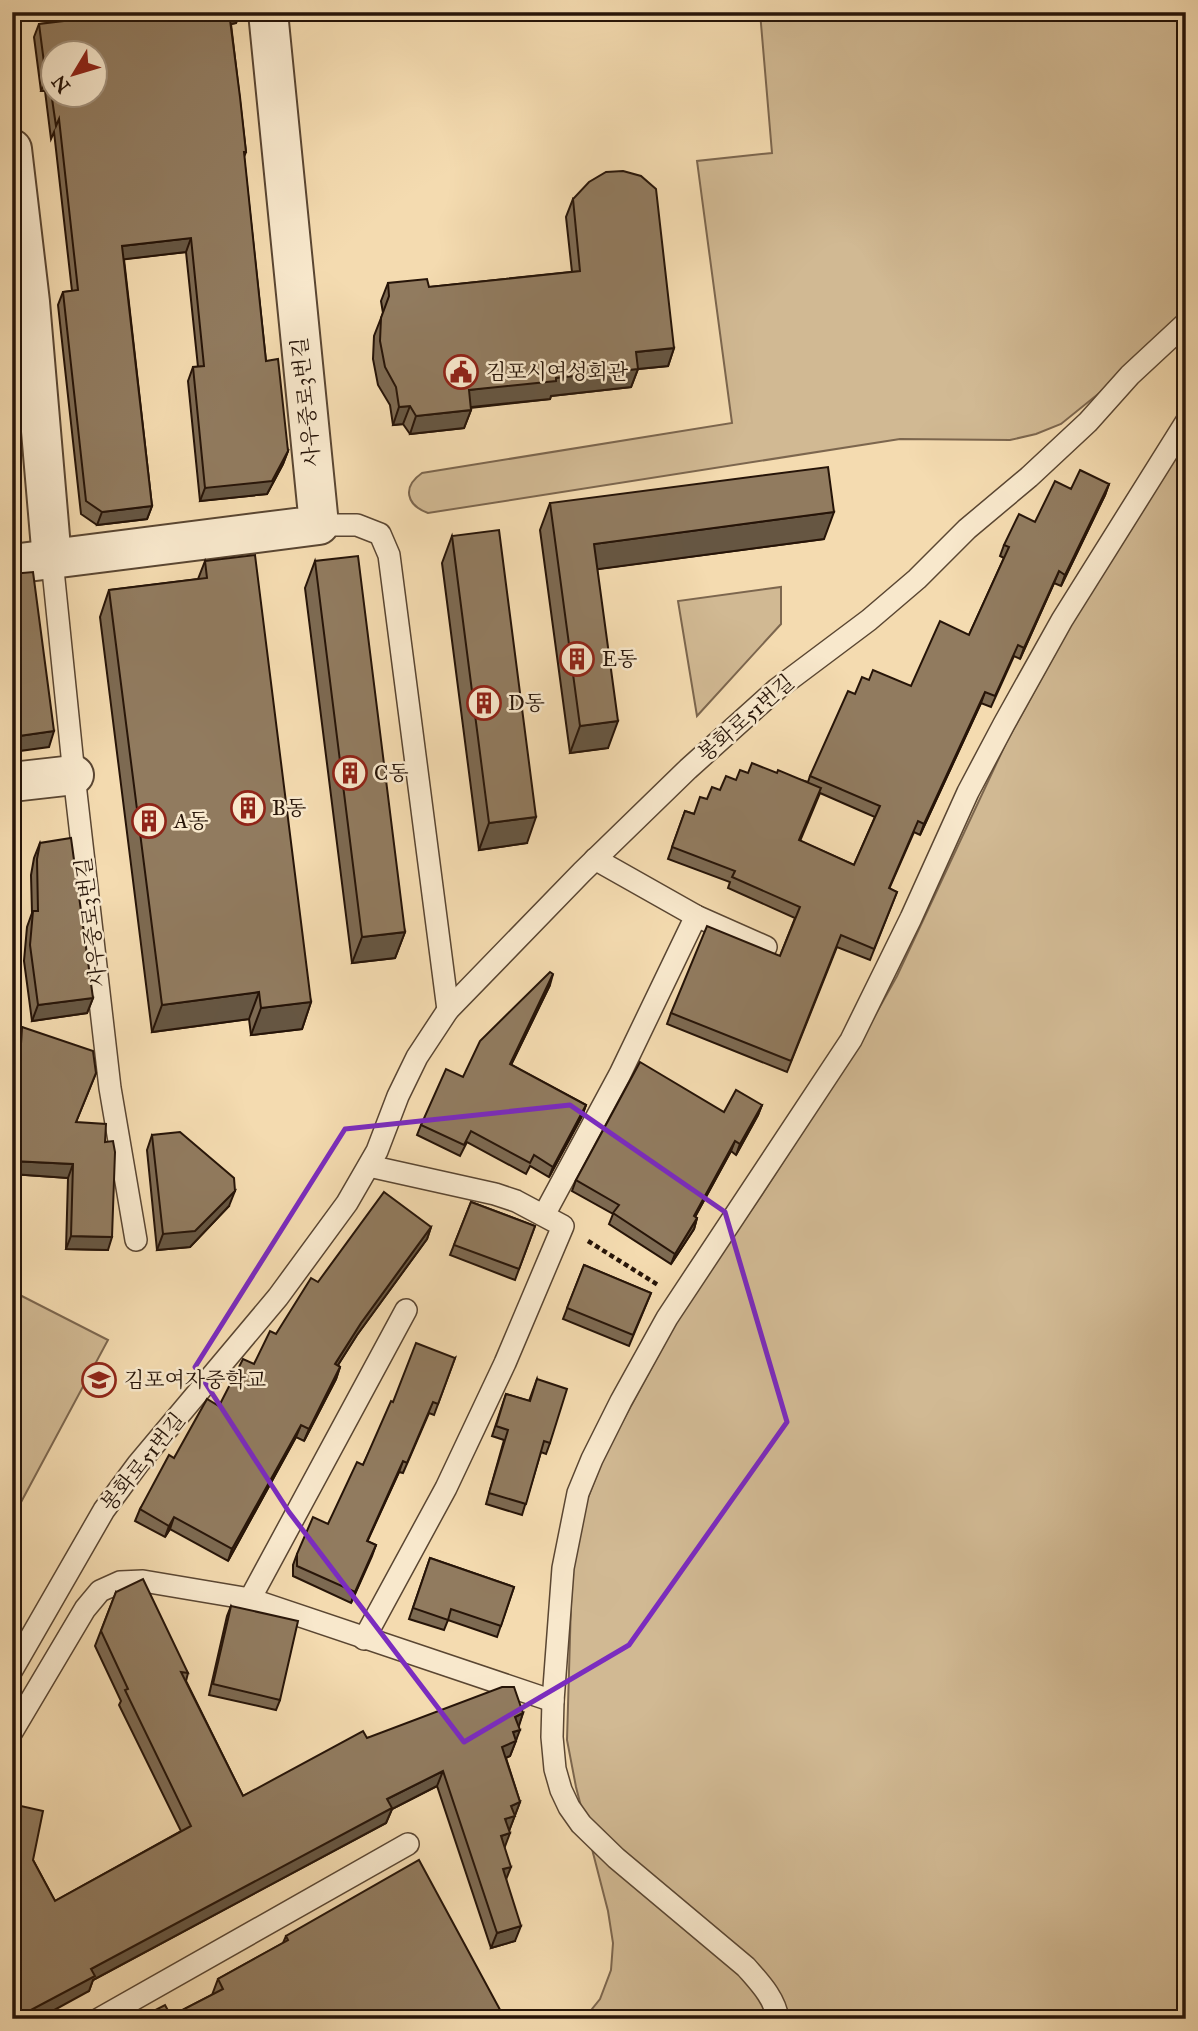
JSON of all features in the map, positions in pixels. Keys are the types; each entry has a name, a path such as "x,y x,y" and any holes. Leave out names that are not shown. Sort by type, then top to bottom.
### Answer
{"street":[{"name":"사우중로3번길","path":"268,12 319,525"},
{"name":"사우중로3번길","path":"12,149 30,302 52,560"},
{"path":"12,564 319,525"},
{"path":"12,782 74,775"}],"lane":[{"name":"봉화로51번길","path":"12,1670 104,1510 138,1464 217,1372 308,1258 347,1203 369,1166 417,1057 448,1010 595,859 688,769 776,689 869,620 917,579 995,504 1029,477 1088,422 1159,346 1186,323"},
{"path":"778,2019 764,1987 746,1967 626,1867 581,1824 569,1807 555,1769 553,1701 563,1568 578,1493 592,1458 621,1401 680,1298 851,1040 906,930 968,792 1004,724 1062,620 1186,422"},
{"path":"319,525 358,525 380,534 389,555 448,1010"},
{"name":"사우중로3번길","path":"52,560 110,1088 136,1240"},
{"path":"595,859 696,916 766,947"},
{"path":"544,1215 626,1062 696,916"},
{"path":"364,1639 446,1488 505,1363 563,1226 516,1201 495,1194 369,1166"},
{"path":"250,1599 406,1310"},
{"path":"12,1732 85,1609 100,1591 120,1582 144,1581 250,1599 553,1701"},
{"path":"99,2019 408,1844"}],"path":[{"path":"563,1226 680,1298"}],"highlighted area":[{"path":"570,1105 725,1212 787,1422 629,1645 464,1742 289,1512 195,1367 345,1129"}],"shaded area":[{"path":"760,12 1186,12 1186,323 1061,424 1036,434 1010,440 900,439 428,513 421,510 411,501 409,490 422,473 732,423 697,161 772,153"},
{"path":"1186,441 1186,2019 584,2019 600,1999 611,1970 613,1943 608,1911 576,1787 567,1740 572,1569 582,1513 605,1454 686,1304 761,1196 858,1046 897,976 1006,743 1082,605"},
{"path":"781,587 781,624 697,716 678,601"},
{"path":"12,1291 108,1340 12,1519"}],"building":[{"path":"139,12 229,12 246,152 266,361 278,359 288,451 272,481 205,488 193,367 204,366 191,238 122,246 152,506 102,512 86,501 63,292 78,290 59,119 56,126 53,108 108,108 108,38 41,38 39,24"},
{"path":"623,171 641,176 656,189 674,348 636,352 638,369 469,390 471,410 416,416 410,406 399,407 396,387 385,367 380,341 381,318 389,296 388,283 427,279 429,287 580,271 573,199 589,182 606,172"},
{"path":"12,328 16,363 12,363"},
{"path":"12,451 19,520 12,521"},
{"path":"828,467 834,512 594,544 618,721 580,726 550,503"},
{"path":"1080,470 1109,484 1065,575 1059,571 1024,648 1018,645 995,696 985,692 924,824 918,821 889,888 897,892 874,949 841,935 791,1061 671,1013 707,926 780,956 800,907 732,877 735,871 672,847 685,811 694,814 700,797 707,799 712,787 720,790 726,776 736,780 740,770 748,773 752,763 777,773 778,770 821,788 799,840 854,865 880,806 810,776 848,691 855,694 862,677 869,680 873,670 911,686 940,621 969,635 1009,547 1004,545 1019,514 1035,522 1055,481 1071,489"},
{"name":"D동","path":"499,530 536,817 489,823 452,536"},
{"path":"255,555 311,1002 261,1008 259,992 162,1005 109,590 207,578 205,561"},
{"name":"C동","path":"358,556 405,932 362,937 315,561"},
{"path":"33,572 54,731 12,737 12,574"},
{"path":"71,838 93,998 38,1005 30,945 33,911 38,911 37,859 40,843"},
{"path":"550,972 553,974 510,1064 586,1105 553,1167 534,1155 530,1163 471,1131 464,1145 421,1125 446,1069 463,1077 480,1041"},
{"path":"22,1027 93,1051 96,1073 76,1122 106,1124 105,1142 113,1141 115,1152 112,1237 71,1236 73,1164 12,1161 12,1045 21,1044"},
{"path":"640,1062 724,1112 736,1090 762,1105 740,1144 735,1141 694,1216 697,1218 675,1254 613,1213 619,1205 576,1180"},
{"path":"180,1132 234,1178 235,1191 195,1231 163,1234 152,1135"},
{"path":"384,1192 431,1227 361,1323 335,1364 340,1367 309,1429 301,1425 232,1549 174,1517 169,1526 140,1509 169,1455 174,1458 207,1399 219,1406 243,1359 254,1364 270,1331 276,1334 311,1278 318,1282"},
{"path":"471,1202 535,1226 519,1269 454,1245"},
{"path":"584,1265 651,1293 633,1335 567,1308"},
{"path":"416,1343 455,1358 438,1404 433,1402 407,1463 403,1461 367,1541 376,1545 355,1592 297,1566 297,1554 313,1517 328,1524 357,1462 363,1465 391,1401 393,1402"},
{"path":"537,1379 567,1389 550,1443 544,1441 526,1504 489,1493 508,1430 496,1426 506,1394 530,1401"},
{"path":"430,1558 514,1587 501,1626 451,1609 448,1620 413,1608"},
{"path":"143,1579 188,1673 181,1672 243,1796 363,1731 367,1738 502,1687 514,1687 523,1713 515,1717 520,1730 513,1732 516,1741 502,1747 520,1802 511,1806 515,1816 505,1819 510,1833 501,1836 511,1867 503,1869 521,1926 497,1933 443,1771 387,1799 392,1808 91,1969 95,1976 29,2011 33,2019 12,2019 12,1932 17,1929 12,1920 12,1804 43,1811 33,1860 55,1901 191,1826 125,1690 128,1689 101,1631 116,1592"},
{"path":"231,1606 298,1621 280,1700 213,1684"},
{"path":"419,1860 505,2019 138,2019 165,2005 171,2016 223,1989 218,1979 288,1940 286,1936"}],"place":[{"name":"김포시여성회관","path":"461,372"},
{"name":"E동","path":"577,659"},
{"name":"D동","path":"484,703"},
{"name":"C동","path":"350,773"},
{"name":"B동","path":"248,808"},
{"name":"A동","path":"149,821"},
{"name":"김포여자중학교","path":"99,1380"}]}
